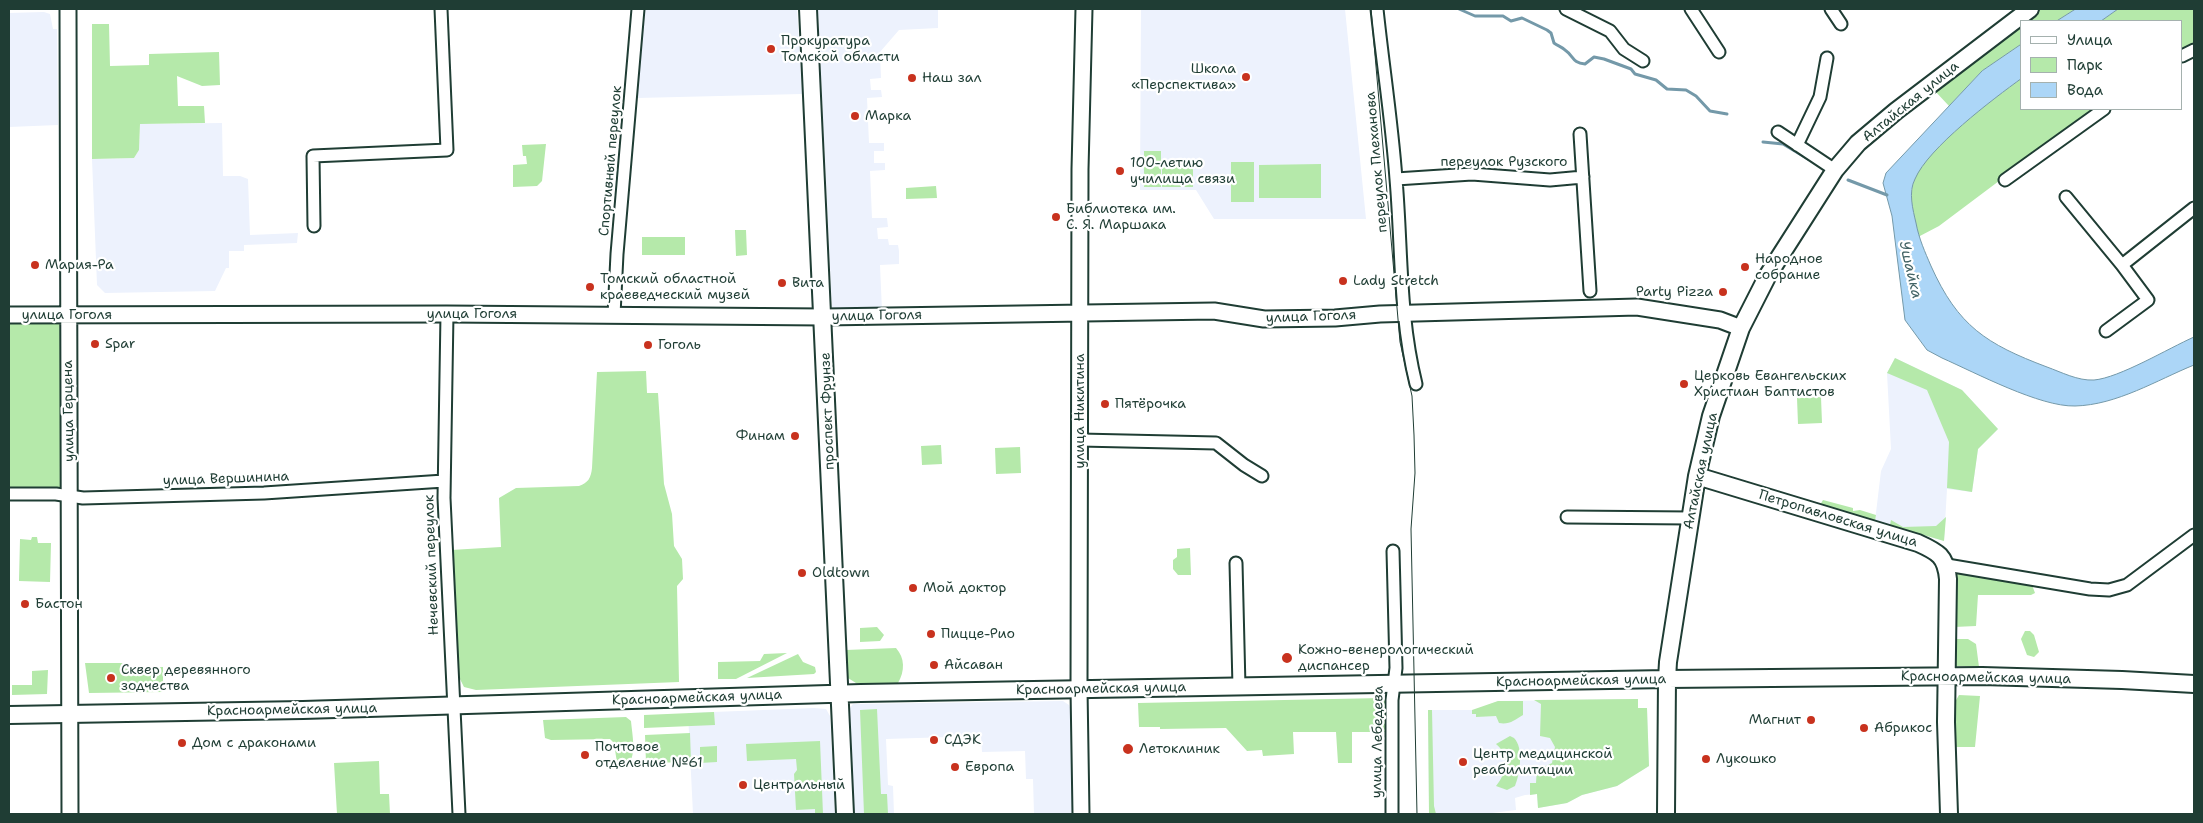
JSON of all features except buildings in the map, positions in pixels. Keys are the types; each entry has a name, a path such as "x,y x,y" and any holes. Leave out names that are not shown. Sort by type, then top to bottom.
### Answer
{"main road":[{"name":"проспект Фрунзе","path":"808,9 824,317 845,814"},
{"name":"Алтайская улица","path":"1666,814 1667,679 1697,476 1711,416 1741,328 1768,275 1835,170 1869,133 2030,9"},
{"name":"Петропавловская улица","path":"1697,476 1918,543 1935,551 1947,565"},
{"path":"1947,565 1946,676 1949,814"},
{"name":"Красноармейская улица","path":"9,715 454,706 839,694 1667,679 1946,676 2122,680 2194,684"}],"street":[{"name":"улица Герцена","path":"68,9 68,315 71,497 68,713 70,814"},
{"path":"314,226 313,156 447,150 441,9"},
{"name":"Спортивный переулок","path":"614,315 617,254 638,9"},
{"name":"улица Никитина","path":"1081,814 1079,689 1080,169 1084,9"},
{"name":"переулок Плеханова","path":"1377,9 1396,179 1403,314"},
{"path":"1566,9 1610,31 1624,49 1643,61"},
{"path":"1691,9 1719,52"},
{"path":"1831,9 1841,24"},
{"path":"1797,145 1820,97 1827,58"},
{"path":"2006,180 2103,110"},
{"path":"1778,132 1835,170"},
{"path":"1580,134 1590,291"},
{"name":"переулок Рузского","path":"1396,179 1472,174 1550,180 1582,177"},
{"path":"2066,197 2148,300 2106,331"},
{"path":"2122,265 2194,208"},
{"name":"улица Гоголя","path":"9,315 447,314 824,317 1214,312 1232,313 1264,320 1335,318 1368,314 1637,307 1720,320 1741,328"},
{"name":"Нечевский переулок","path":"447,314 444,481 460,814"},
{"path":"1403,314 1407,349 1416,384"},
{"path":"1080,440 1216,443 1244,465 1262,476"},
{"name":"улица Вершинина","path":"9,494 56,494 71,497 264,494 444,481"},
{"path":"1566,518 1691,518"},
{"path":"1947,565 2090,589 2109,590 2127,585 2194,535"},
{"name":"улица Лебедева","path":"1392,814 1392,700 1396,668 1393,551"},
{"path":"1236,563 1239,687"}],"shaded area":[{"path":"645,9 797,9 802,94 637,98"},
{"path":"818,9 938,9 938,28 899,30 880,52 881,78 870,79 871,90 881,90 882,97 867,98 869,143 884,143 884,151 874,151 874,163 885,163 885,170 870,171 872,218 887,218 888,227 877,228 878,239 888,239 889,245 898,245 899,251 899,264 880,265 882,311 832,309"},
{"name":"Школа «Перспектива»","path":"1141,9 1345,9 1366,219 1214,219 1196,190 1140,190"},
{"path":"44,12 50,14 53,29 57,29 58,125 9,127 9,13"},
{"path":"222,123 223,176 240,176 248,179 250,235 298,233 297,243 244,245 244,251 229,251 229,268 226,268 215,291 105,293 97,285 92,159 134,158 139,150 140,124"},
{"path":"1895,358 1962,390 1998,429 1978,449 1972,492 1947,489 1944,541 1875,521 1881,471 1891,449 1887,373"},
{"path":"1638,699 1638,708 1647,708 1649,766 1617,786 1582,795 1567,803 1538,808 1537,794 1515,798 1516,810 1484,814 1429,814 1428,710 1476,710 1498,701"},
{"path":"1063,701 1069,705 1072,712 1074,814 1034,814 1033,779 1026,779 1025,751 982,752 981,736 886,739 888,785 893,786 894,814 853,814 848,711 853,704"},
{"path":"826,709 830,716 835,814 693,814 688,713"}],"green space":[{"path":"2041,9 2076,9 2059,20 2024,20"},
{"path":"2118,9 2194,9 2194,43 2183,48 2183,20 2102,20"},
{"path":"92,24 109,24 110,66 149,65 149,54 219,52 220,85 202,86 177,76 178,106 204,106 205,123 140,124 139,150 134,158 92,159"},
{"path":"2020,24 2020,45 1982,71 1949,106 1934,90"},
{"path":"2020,79 2020,110 2094,110 1939,226 1918,237 1913,208 1912,187 1920,168 1945,140"},
{"path":"546,144 542,181 537,186 513,187 513,165 527,164 526,156 523,156 522,145"},
{"path":"1144,151 1161,151 1161,187 1144,187"},
{"path":"1162,162 1193,162 1193,187 1162,187"},
{"path":"1231,162 1254,162 1254,202 1231,202"},
{"path":"1321,164 1321,198 1259,198 1259,165"},
{"path":"936,186 937,198 906,199 906,188"},
{"path":"735,230 746,230 747,255 736,256"},
{"path":"642,237 685,237 685,255 642,255"},
{"path":"9,319 60,320 63,490 9,489"},
{"path":"1895,358 1962,390 1998,429 1978,449 1972,492 1947,488 1949,442 1927,390 1887,373"},
{"path":"646,371 647,393 658,393 664,484 672,514 674,546 682,559 683,579 677,586 679,682 476,690 464,687 457,673 451,550 501,547 499,498 516,488 579,486 587,482 592,468 597,372"},
{"path":"1821,397 1822,423 1798,424 1797,398"},
{"path":"941,445 942,464 922,465 921,446"},
{"path":"1020,447 1021,473 996,474 995,448"},
{"path":"1823,500 1853,508 1853,511 1860,510 1876,515 1875,521 1820,505"},
{"path":"1946,517 1944,541 1890,525 1891,520 1903,527 1936,526"},
{"path":"32,537 37,537 38,543 51,543 50,582 19,581 20,539 31,540"},
{"path":"1190,548 1191,575 1178,575 1173,569 1173,560 1177,557 1177,549"},
{"path":"1956,571 2032,585 2035,593 2031,595 1978,595 1976,626 1954,627"},
{"path":"877,627 884,635 880,641 860,642 860,628"},
{"path":"2025,631 2030,631 2034,635 2039,652 2034,657 2027,655 2021,639"},
{"path":"1954,639 1968,639 1976,644 1979,667 1956,666"},
{"path":"896,648 901,656 903,665 898,683 856,683 848,678 846,650"},
{"path":"787,653 736,679 718,679 718,662 760,661 764,654"},
{"path":"798,654 803,662 815,667 816,672 814,674 747,678"},
{"path":"85,663 124,663 131,667 163,667 163,692 89,693"},
{"path":"48,670 47,694 12,695 12,685 32,685 32,671"},
{"path":"1959,695 1980,696 1975,747 1956,747 1955,702"},
{"path":"1382,698 1386,700 1387,732 1352,732 1352,763 1338,763 1336,732 1293,732 1294,754 1263,756 1262,750 1247,751 1226,728 1160,729 1160,727 1139,727 1138,703"},
{"path":"1638,699 1638,708 1647,708 1649,766 1617,786 1582,795 1567,803 1538,808 1537,794 1530,795 1530,783 1536,783 1537,767 1544,767 1552,763 1555,747 1550,738 1540,736 1541,704 1534,700"},
{"path":"1498,701 1523,701 1523,715 1512,722 1499,723 1496,716 1476,717 1476,714 1472,714 1472,710"},
{"path":"877,709 881,794 887,794 888,814 864,814 860,710"},
{"path":"1428,710 1432,710 1434,806 1436,814 1429,814"},
{"path":"714,712 715,725 644,728 644,715"},
{"path":"626,717 631,721 633,744 631,760 628,764 617,763 614,743 610,739 551,740 545,738 543,720"},
{"path":"690,733 691,762 646,763 645,735"},
{"path":"1510,736 1517,742 1520,761 1515,786 1507,790 1496,786 1505,770 1505,759 1496,744"},
{"path":"820,741 823,814 815,814 815,809 796,810 794,774 797,770 796,759 747,761 746,744"},
{"path":"717,746 717,762 700,763 700,747"},
{"path":"379,761 380,794 389,794 390,814 337,814 334,763"}],"water":[{"path":"2076,9 2118,9 2102,20 2059,20"},
{"name":"Ушайка","path":"2020,45 2020,80 1979,111 1933,153 1915,179 1911,195 1920,240 1941,287 1952,304 1963,318 1991,341 2026,359 2076,378 2094,380 2117,374 2194,337 2194,365 2121,397 2091,405 2061,405 2008,388 1927,350 1905,320 1892,216 1883,183 1886,173 1982,71"}],"waterway":[{"path":"1459,9 1475,16 1503,16 1511,21 1522,18 1551,33 1554,43 1568,52 1575,61 1585,64 1594,57 1604,59 1631,69 1635,74 1656,80 1667,89 1686,90 1696,96 1710,111 1727,114"},
{"path":"1763,142 1783,144 1808,159"},
{"path":"1848,180 1887,195"}],"tram line":[{"path":"1371,9 1400,342 1412,396 1415,473 1411,529 1417,814"}],"place":[{"name":"Прокуратура Томской области","path":"771,49"},
{"name":"Школа «Перспектива»","path":"1246,77"},
{"name":"Наш зал","path":"912,78"},
{"name":"Марка","path":"855,116"},
{"name":"100-летию училища связи","path":"1120,171"},
{"name":"Библиотека им. С. Я. Маршака","path":"1056,217"},
{"name":"Мария-Ра","path":"35,265"},
{"name":"Народное собрание","path":"1745,267"},
{"name":"Lady Stretch","path":"1343,281"},
{"name":"Вита","path":"782,283"},
{"name":"Томский областной краеведческий музей","path":"590,287"},
{"name":"Party Pizza","path":"1723,292"},
{"name":"Spar","path":"95,344"},
{"name":"Гоголь","path":"648,345"},
{"name":"Церковь Евангельских Христиан Баптистов","path":"1684,384"},
{"name":"Пятёрочка","path":"1105,404"},
{"name":"Финам","path":"795,436"},
{"name":"Oldtown","path":"802,573"},
{"name":"Мой доктор","path":"913,588"},
{"name":"Бастон","path":"25,604"},
{"name":"Пицце-Рио","path":"931,634"},
{"name":"Кожно-венерологический диспансер","path":"1287,658"},
{"name":"Айсаван","path":"934,665"},
{"name":"Сквер деревянного зодчества","path":"111,678"},
{"name":"Магнит","path":"1811,720"},
{"name":"Абрикос","path":"1864,728"},
{"name":"СДЭК","path":"934,740"},
{"name":"Дом с драконами","path":"182,743"},
{"name":"Летоклиник","path":"1128,749"},
{"name":"Почтовое отделение №61","path":"585,755"},
{"name":"Лукошко","path":"1706,759"},
{"name":"Центр медицинской реабилитации","path":"1463,762"},
{"name":"Европа","path":"955,767"},
{"name":"Центральный","path":"743,785"}]}
